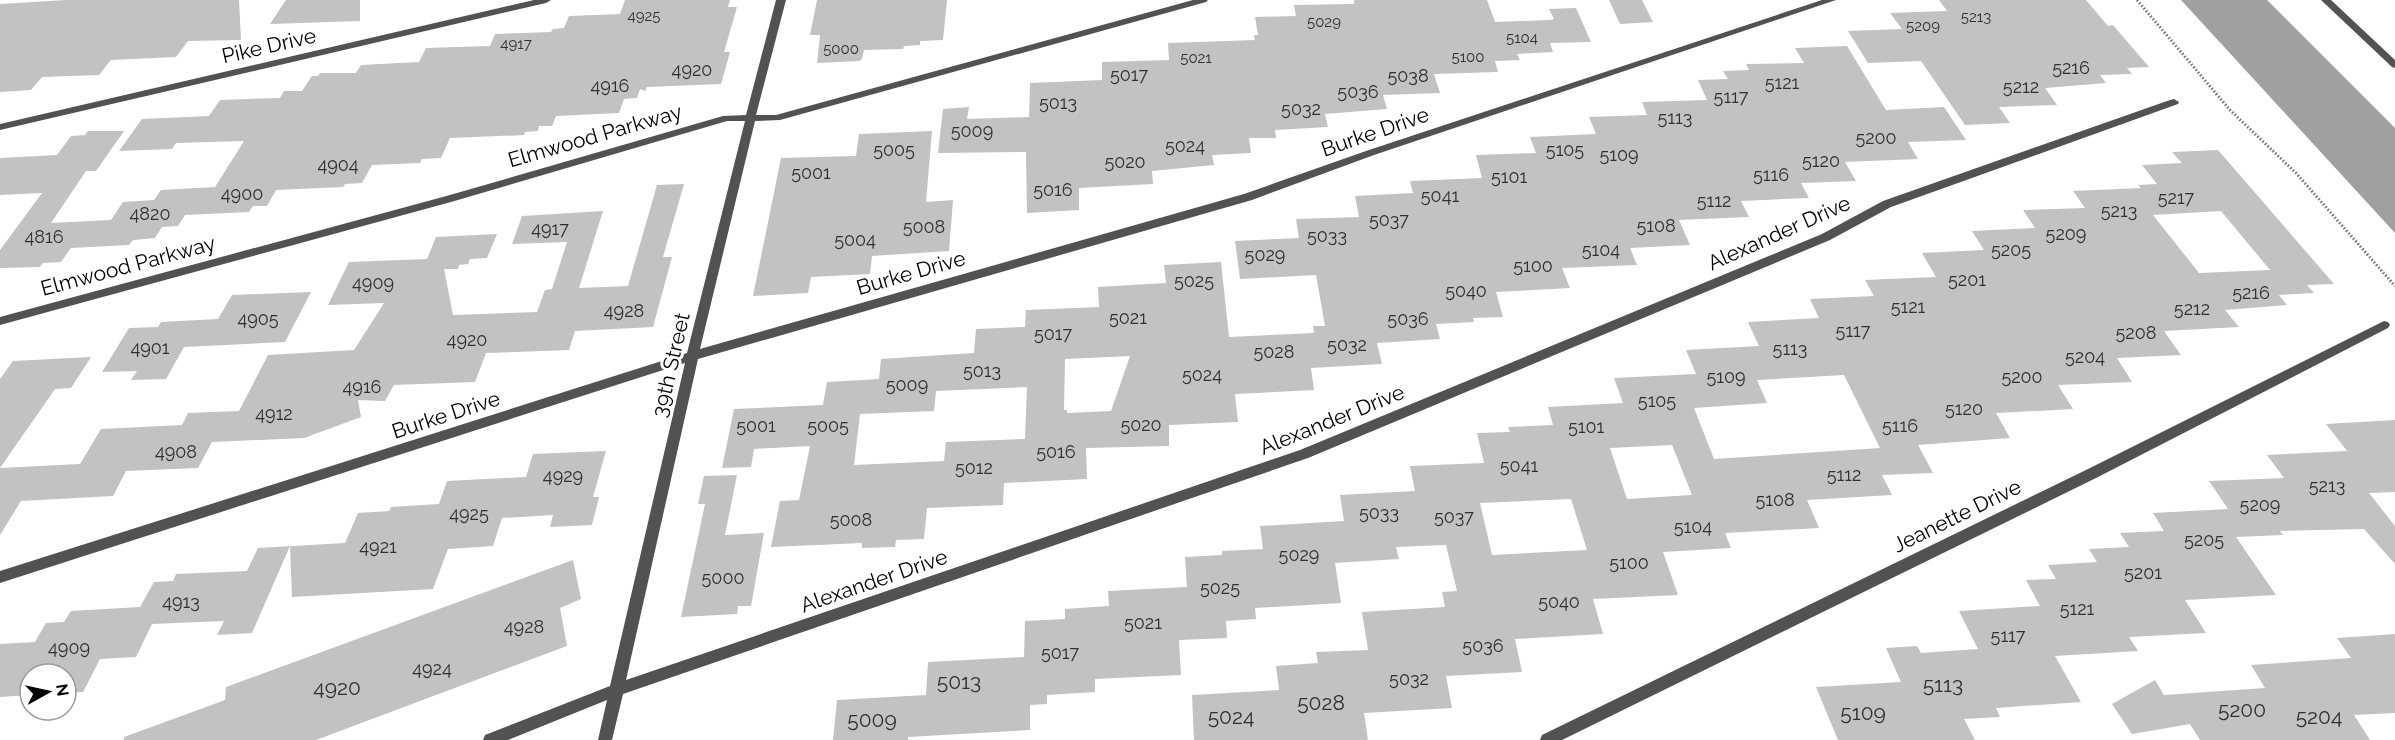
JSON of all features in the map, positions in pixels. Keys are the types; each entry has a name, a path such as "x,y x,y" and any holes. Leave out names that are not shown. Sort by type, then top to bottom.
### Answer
{"street":[{"name":"Pike Drive","path":"0,127 546,0"},
{"name":"39th Street","path":"605,740 749,118 781,0"},
{"name":"Elmwood Parkway","path":"0,321 451,198 727,118 776,118 1203,0"},
{"name":"Burke Drive","path":"0,577 693,356 1248,197 1370,153 1831,0"},
{"path":"2326,0 2395,65"},
{"name":"Alexander Drive","path":"490,740 616,690 1304,454 1826,237 1887,204 2175,102"},
{"name":"Jeanette Drive","path":"1547,740 2093,473 2384,325"}],"path":[{"path":"2137,0 2230,110 2296,173 2395,286"}],"shaded area":[{"path":"2181,0 2267,0 2395,128 2395,233"}],"building":[{"path":"66,0 239,0 241,40 188,41 176,57 111,60 99,75 42,77 31,90 0,92 0,4"},
{"path":"286,0 360,0 360,21 270,24"},
{"path":"625,0 730,0 728,7 737,7 724,52 730,52 721,84 647,87 645,91 640,89 637,98 624,99 619,113 556,116 552,126 539,126 538,131 525,132 524,135 450,138 441,158 422,159 420,163 372,165 362,183 345,184 343,187 276,190 267,206 253,206 249,212 185,215 178,226 162,227 155,238 133,240 129,245 71,248 61,262 43,263 40,267 0,268 0,250 42,193 0,195 0,158 57,155 71,136 85,135 88,131 124,131 96,171 86,171 51,223 111,220 123,202 154,200 161,190 215,187 244,141 176,143 172,149 119,151 142,119 209,116 220,100 280,98 284,91 302,91 312,76 318,76 320,73 356,73 361,65 419,62 426,48 490,46 495,34 551,32 553,29 564,28 569,16 620,14"},
{"path":"817,0 947,0 943,40 920,41 920,45 904,46 903,49 864,50 862,59 859,61 817,63 820,35 810,35"},
{"path":"1354,0 1487,0 1495,22 1550,20 1554,19 1549,9 1576,8 1591,42 1550,43 1553,52 1517,54 1520,60 1495,61 1498,72 1434,74 1440,93 1383,95 1387,109 1325,114 1328,127 1275,130 1276,138 1249,138 1251,153 1212,155 1214,165 1152,171 1153,184 1079,188 1079,210 1027,213 1026,152 938,153 943,109 969,107 967,119 1029,117 1030,83 1102,80 1102,62 1169,60 1168,43 1255,40 1254,35 1258,35 1255,17 1296,16 1294,5 1354,4"},
{"path":"1609,0 1642,0 1653,22 1620,24"},
{"path":"1939,0 2086,0 2108,26 2113,25 2149,67 2127,68 2132,74 2100,75 2106,83 2045,88 2057,105 1999,107 2010,123 1965,125 1921,61 1868,63 1848,31 1902,29 1890,13 1947,11"},
{"path":"1847,46 1886,110 1944,107 1966,140 1908,142 1918,159 1845,162 1856,181 1801,183 1809,198 1741,201 1749,217 1679,220 1690,245 1630,248 1637,265 1562,268 1570,288 1496,292 1503,317 1473,318 1474,322 1436,324 1440,339 1377,343 1382,364 1311,368 1314,390 1235,394 1238,422 1169,425 1169,446 1086,448 1087,479 1004,483 1003,505 927,508 924,539 896,540 895,547 862,548 862,543 771,547 780,501 799,500 810,446 754,449 751,467 722,468 734,409 823,405 827,382 879,379 881,359 974,353 976,329 1025,327 1026,310 1099,307 1098,287 1166,283 1164,265 1221,262 1229,337 1314,333 1313,326 1325,326 1316,275 1240,279 1235,241 1299,238 1296,219 1359,217 1355,196 1413,193 1410,181 1482,178 1476,155 1536,153 1530,137 1596,134 1589,117 1647,115 1642,102 1707,100 1698,80 1728,79 1723,71 1749,70 1746,64 1804,63 1795,48","holes":["1130,356 1111,411 1067,413 1067,410 1064,410 1065,359","1027,387 1025,439 946,442 944,461 854,465 860,414 934,411 936,391"]},
{"path":"932,131 926,202 953,200 949,251 872,256 870,274 811,277 808,293 753,296 781,158 856,156 859,134"},
{"path":"2218,150 2334,284 2307,285 2314,293 2279,295 2287,305 2225,310 2239,327 2164,331 2181,355 2117,358 2132,382 2058,385 2073,409 1996,413 2010,438 1918,445 1933,473 1882,475 1892,495 1807,500 1819,528 1725,533 1731,548 1663,552 1678,595 1593,599 1603,634 1515,639 1522,672 1446,676 1452,708 1364,713 1368,740 1194,740 1192,695 1279,690 1276,666 1318,663 1316,652 1368,650 1362,612 1445,607 1442,592 1457,591 1446,545 1396,547 1399,559 1335,563 1341,603 1255,608 1256,619 1226,621 1227,638 1179,640 1181,675 1095,679 1095,692 1047,695 1047,704 1030,705 1030,730 908,737 908,740 833,740 837,700 926,695 928,662 1024,657 1025,621 1065,619 1065,609 1109,606 1108,591 1187,587 1185,557 1222,555 1222,551 1263,549 1260,526 1344,521 1340,495 1415,491 1410,466 1484,463 1477,433 1510,432 1508,427 1553,425 1548,407 1623,403 1614,378 1696,374 1686,350 1759,346 1748,322 1819,318 1810,299 1874,296 1865,280 1936,277 1922,253 1984,250 1972,231 2035,228 2023,210 2085,208 2073,191 2141,188 2138,185 2157,184 2142,165 2182,163 2172,152","holes":["2221,211 2270,270 2199,273 2153,215","1844,375 1880,448 1714,459 1694,408 1767,403 1757,380","1672,445 1692,495 1627,499 1610,448","1571,499 1587,550 1492,555 1480,503"]},
{"path":"684,184 663,257 672,257 653,327 575,331 569,350 486,353 475,382 394,385 385,401 358,400 361,417 304,438 212,442 198,468 126,471 113,496 21,501 0,535 0,468 80,464 101,429 182,425 188,413 239,411 268,355 354,350 384,303 328,305 349,262 427,259 436,237 497,234 487,258 470,259 468,264 459,265 458,269 444,269 453,315 537,312 545,290 552,289 567,242 512,244 522,216 603,211 579,288 628,286 657,185"},
{"path":"311,292 285,342 184,347 166,379 131,380 137,371 102,372 129,328 158,327 161,322 218,319 232,295"},
{"path":"91,357 71,388 55,389 0,468 0,379 13,361"},
{"path":"2395,420 2395,492 2369,493 2395,526 2395,564 2364,529 2280,531 2283,535 2236,537 2276,595 2185,600 2206,633 2129,637 2138,651 2055,656 2081,702 1996,708 2000,717 1964,719 1975,740 1838,740 1816,687 1901,682 1886,648 1917,646 1921,653 1978,649 1959,611 2040,606 2026,580 2056,579 2048,565 2097,562 2089,549 2129,547 2120,533 2164,531 2153,513 2228,509 2209,481 2284,478 2267,455 2347,451 2326,424"},
{"path":"606,451 593,497 599,497 592,525 550,527 553,515 502,518 493,546 448,549 433,589 292,597 290,546 345,543 358,513 389,511 391,507 439,504 447,481 526,477 533,454"},
{"path":"737,475 725,535 764,533 751,606 738,606 737,614 681,617 705,504 698,504 704,476"},
{"path":"290,546 252,633 217,635 224,621 152,624 136,657 100,659 83,692 78,692 78,662 18,662 18,696 0,697 0,644 35,642 46,623 64,622 71,611 140,607 154,582 173,581 176,574 247,571 258,548"},
{"path":"573,560 581,599 560,608 567,646 316,740 124,740 124,737 225,700 226,687"},
{"path":"2395,634 2395,713 2354,715 2370,740 2200,740 2190,724 2132,734 2112,704 2155,680 2164,695 2265,688 2251,665 2351,658 2337,638"}]}
